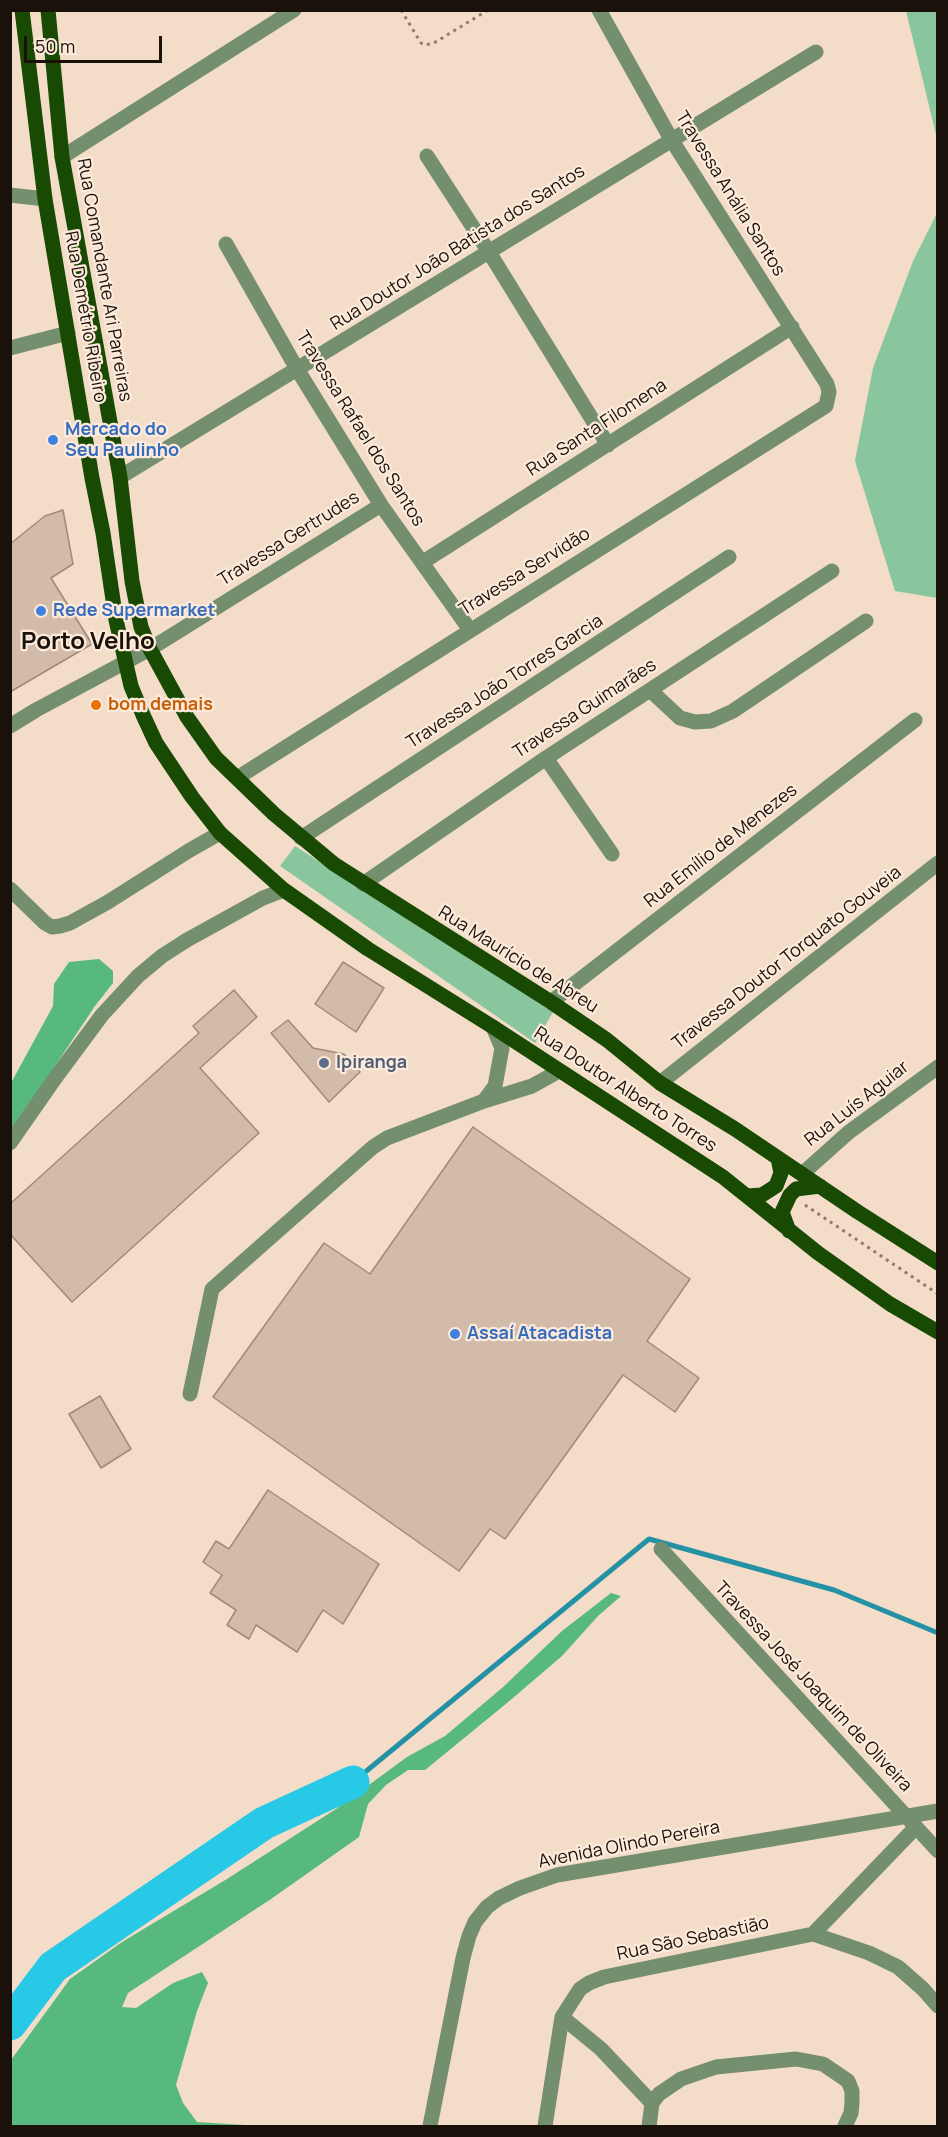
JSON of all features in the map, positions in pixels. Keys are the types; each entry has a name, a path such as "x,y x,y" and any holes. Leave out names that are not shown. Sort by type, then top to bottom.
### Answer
{"main road":[{"name":"Rua Demétrio Ribeiro","path":"22,10 45,200 92,478 104,533 116,620 126,663"},
{"name":"Rua Comandante Ari Parreiras","path":"48,10 62,157 120,477 132,581 141,627"},
{"name":"Rua Maurício de Abreu","path":"141,627 150,649 187,717 216,758 301,837 334,864 551,1002 607,1040 660,1083 938,1263"},
{"name":"Rua Doutor Alberto Torres","path":"126,663 131,686 156,743 192,797 220,833 284,890 368,949 493,1027 723,1177 789,1231 890,1305 938,1332"},
{"path":"747,1196 762,1195 776,1186 781,1173 778,1158"},
{"path":"789,1231 782,1212 790,1195 796,1189 820,1186"}],"street":[{"name":"Travessa Anália Santos","path":"599,10 671,139 827,384 829,397"},
{"path":"62,157 292,11"},
{"name":"Rua Doutor João Batista dos Santos","path":"120,477 816,52"},
{"path":"426,156 489,252 608,445"},
{"path":"10,195 45,200"},
{"name":"Travessa Rafael dos Santos","path":"226,244 297,369 381,505 470,630"},
{"name":"Rua Santa Filomena","path":"423,562 792,327"},
{"path":"10,348 68,333"},
{"name":"Travessa Servidão","path":"237,778 810,417 826,406 829,397"},
{"name":"Travessa Gertrudes","path":"10,726 150,649 381,505"},
{"name":"Travessa João Torres Garcia","path":"301,837 729,557"},
{"name":"Travessa Guimarães","path":"363,884 546,758 832,572"},
{"path":"651,691 680,718 695,722 711,721 733,711 866,621"},
{"name":"Rua Emílio de Menezes","path":"551,1002 915,720"},
{"path":"546,758 612,854"},
{"path":"10,889 45,923 52,927 60,926 108,902 220,833"},
{"name":"Travessa Doutor Torquato Gouveia","path":"660,1083 938,863"},
{"path":"10,1143 102,1015 138,976 162,956 187,940 263,898 284,890"},
{"path":"484,1101 495,1086 502,1048 493,1027"},
{"name":"Rua Luís Aguiar","path":"802,1174 849,1132 938,1067"},
{"path":"190,1394 212,1289 373,1147 387,1138 484,1101 532,1086 559,1071"},
{"name":"Travessa José Joaquim de Oliveira","path":"661,1549 938,1851"},
{"name":"Avenida Olindo Pereira","path":"430,2127 469,1935 475,1922 487,1907 499,1898 557,1875 938,1811"},
{"path":"916,1827 813,1934 868,1953 898,1967 938,2006"},
{"name":"Rua São Sebastião","path":"545,2127 562,2017 580,1989 604,1977 813,1934"},
{"path":"562,2017 601,2049 652,2103"},
{"path":"649,2127 652,2103 659,2094 667,2087 696,2073 716,2067 796,2059 823,2064 849,2081 852,2091 851,2113 844,2127"}],"path":[{"path":"401,10 421,43 425,45 434,43 488,10"},
{"path":"790,1195 938,1294"}],"green space":[{"path":"906,11 937,11 937,139 933,122"},
{"path":"937,213 937,598 895,591 855,461 873,368 913,261"},
{"path":"295,846 553,1012 535,1043 280,866"},
{"path":"99,959 113,971 113,983 95,1006 11,1132 11,1083 53,1006 54,984 69,962"},
{"path":"611,1593 621,1596 598,1616 562,1656 507,1703 425,1770 408,1770 386,1785 368,1804 359,1837 271,1899 128,1993 122,2007 136,2008 173,1983 202,1972 208,1983 197,2011 176,2085 183,2103 197,2122 260,2126 11,2126 11,2060 70,1979 122,1942 227,1879 336,1809 407,1757 445,1736 502,1688 562,1631"}],"building":[{"name":"Rede Supermarket","path":"63,510 73,564 51,578 92,644 10,692 10,544 45,516"},
{"name":"Ipiranga","path":"343,962 384,988 356,1032 315,1004"},
{"path":"234,990 257,1017 200,1068 259,1133 72,1302 10,1234 10,1204 199,1033 193,1026"},
{"name":"Ipiranga","path":"288,1020 313,1048 344,1054 360,1072 329,1102 271,1033"},
{"name":"Assaí Atacadista","path":"473,1127 690,1279 647,1341 699,1378 675,1412 623,1375 505,1539 490,1529 459,1571 213,1397 324,1243 370,1274"},
{"path":"100,1396 131,1449 101,1468 69,1414"},
{"path":"268,1490 379,1564 343,1624 323,1610 297,1652 256,1625 249,1639 227,1625 236,1610 210,1593 222,1575 203,1562 216,1541 229,1549"}],"waterway":[{"path":"353,1782 649,1539 834,1590 938,1633"},
{"path":"10,2024 53,1967 264,1823 353,1782"}],"place":[{"name":"Mercado do Seu Paulinho","path":"53,440"},
{"name":"Rede Supermarket","path":"41,611"},
{"name":"bom demais","path":"96,705"},
{"name":"Ipiranga","path":"324,1063"},
{"name":"Assaí Atacadista","path":"455,1334"}],"district":[{"name":"Porto Velho","path":"88,642"}]}
